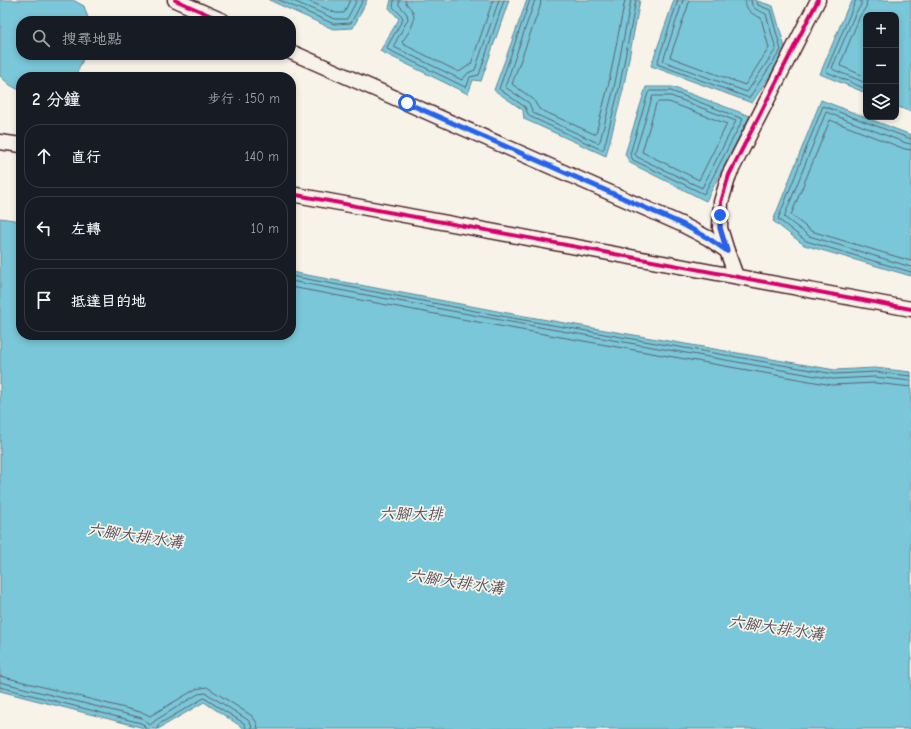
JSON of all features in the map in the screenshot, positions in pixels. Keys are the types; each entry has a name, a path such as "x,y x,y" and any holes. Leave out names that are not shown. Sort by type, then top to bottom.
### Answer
{"street":[{"path":"175,0 212,16"},
{"path":"736,276 720,228 721,202 729,175 818,0"},
{"path":"296,54 682,224 708,238 727,251"},
{"path":"0,142 16,144"},
{"path":"296,195 911,309"}],"water":[{"path":"0,0 73,0 84,6 87,16 16,16 16,60 83,60 77,72 16,72 16,88 0,76"},
{"path":"269,0 367,0 353,28 333,29"},
{"path":"391,0 509,0 481,81 473,80 468,94 380,51 399,19 389,8"},
{"path":"527,0 640,0 623,90 606,156 524,119 523,110 494,90"},
{"path":"674,0 754,0 773,6 786,51 752,103 651,66"},
{"path":"853,0 911,0 911,112 899,107 899,12 863,12 863,92 820,74 847,9"},
{"path":"646,87 672,87 750,116 706,201 630,163 625,154"},
{"path":"821,100 863,116 863,120 872,120 911,135 911,276 804,245 773,221"},
{"name":"六腳大排","path":"0,218 16,220 16,340 296,340 296,273 513,314 835,370 875,368 911,372 911,729 245,729 204,702 158,729 148,729 0,691"}],"cycle path":[{"path":"175,0 212,16"},
{"path":"727,251 720,228 721,202 729,175 818,0"},
{"path":"296,195 911,309"}],"route":[{"path":"407,103 682,224 708,238 727,251 720,228 720,215"}],"water label":[{"name":"六腳大排水溝","path":"135,536"},
{"name":"六腳大排水溝","path":"456,582"},
{"name":"六腳大排水溝","path":"776,628"}]}
